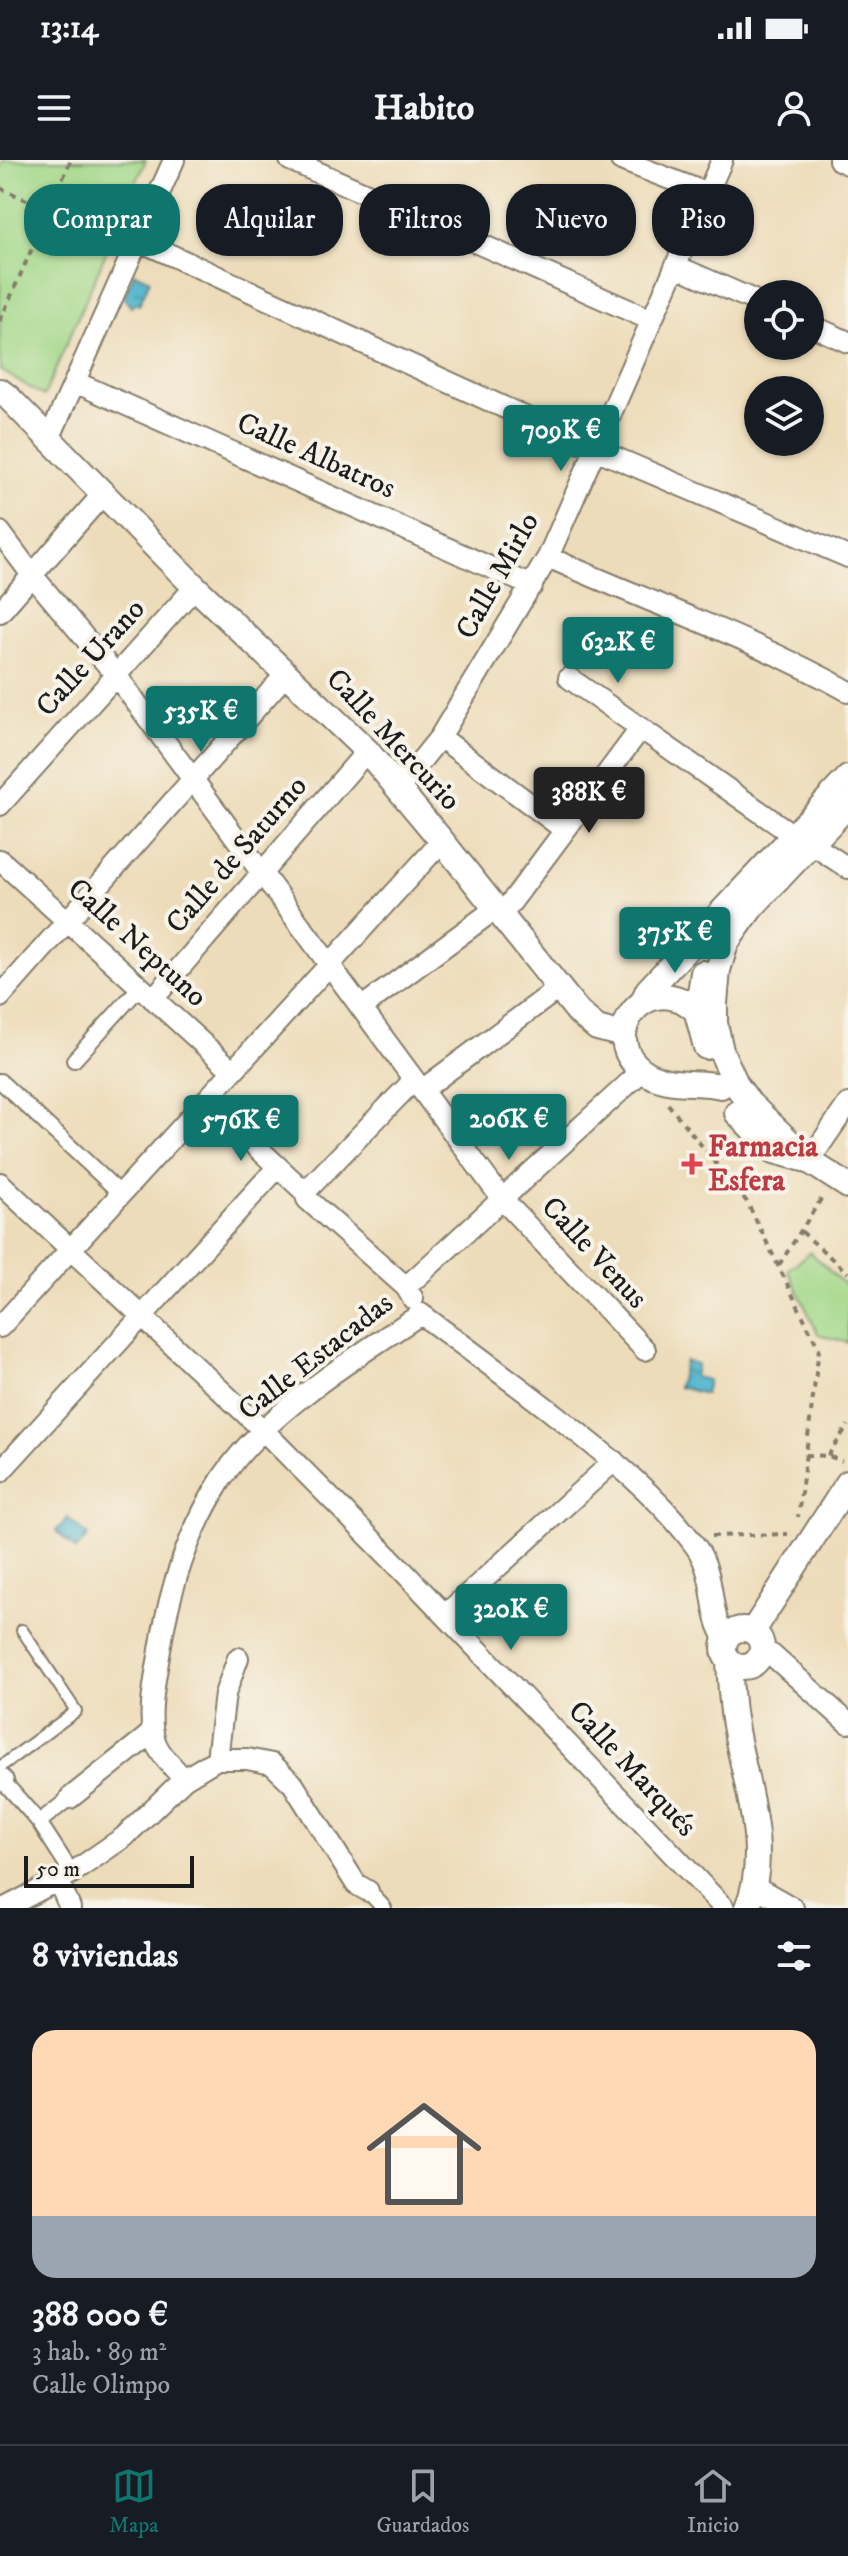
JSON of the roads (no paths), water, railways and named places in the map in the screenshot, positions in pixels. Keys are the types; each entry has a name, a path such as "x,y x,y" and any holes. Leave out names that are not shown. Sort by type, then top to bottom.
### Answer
{"street":[{"path":"163,184 174,160"},
{"path":"290,160 651,320"},
{"path":"621,160 683,184"},
{"name":"Calle Mirlo","path":"710,184 722,160"},
{"path":"839,160 848,164"},
{"path":"49,439 131,256"},
{"path":"163,256 595,449 848,557"},
{"name":"Calle Mirlo","path":"399,788 440,737 548,557 680,256"},
{"path":"676,266 744,296"},
{"path":"824,331 848,342"},
{"name":"Calle Albatros","path":"75,382 532,586"},
{"name":"Calle Mercurio","path":"0,391 195,587 367,751 579,1013 597,1028 623,1035"},
{"path":"0,612 102,495"},
{"name":"Calle Venus","path":"0,532 116,675 502,1199 645,1350"},
{"path":"548,557 629,594 794,661 848,691"},
{"name":"Calle Urano","path":"0,805 195,587"},
{"path":"0,997 287,673"},
{"path":"569,678 801,839 848,868"},
{"path":"361,1008 498,913 641,728"},
{"path":"440,737 565,830"},
{"name":"Calle de Saturno","path":"74,1060 147,993 261,873 367,751"},
{"path":"406,1287 502,1199 649,1074 676,1074 692,1065 709,1028 718,970 726,943 848,778"},
{"path":"721,1086 675,1084 649,1074 626,1050 623,1035 629,1015 642,1003 648,990 716,918 801,839 848,805"},
{"path":"0,1327 442,841"},
{"name":"Calle Neptuno","path":"0,860 233,1071"},
{"path":"716,918 706,953 709,1028 721,1086 739,1115 774,1151 809,1161"},
{"path":"305,1192 418,1085 559,988"},
{"path":"642,1003 662,997 681,1000 709,1028 737,1086 750,1104 809,1161 841,1182"},
{"path":"0,1081 121,1194"},
{"path":"206,1100 305,1192 307,1199 406,1287 421,1314"},
{"path":"809,1161 848,1104"},
{"path":"0,1472 277,1168"},
{"name":"Calle Marqués","path":"0,1183 263,1430 445,1615 724,1908"},
{"name":"Calle Estacadas","path":"153,1732 154,1688 167,1605 189,1541 222,1478 263,1430 350,1361 421,1314 614,1461 705,1548 719,1629 727,1650"},
{"path":"445,1615 614,1461"},
{"path":"727,1650 745,1667 756,1662 757,1642 848,1483"},
{"path":"793,1908 752,1897 757,1842 733,1712 727,1650 735,1630 747,1629 757,1642 848,1723"},
{"path":"217,1759 225,1694 238,1658"},
{"path":"39,1822 153,1732 157,1747 184,1779"},
{"path":"5,1908 65,1876 124,1837 184,1779 217,1759 247,1759 272,1764 293,1784 356,1884 368,1891 384,1908"},
{"path":"1,1775 39,1822 65,1876 70,1908"}],"lane":[{"path":"1,1775 76,1711 22,1630"}],"water":[{"path":"134,273 150,280 139,305 136,303 131,307 124,298"},
{"path":"685,1361 697,1364 694,1377 708,1380 705,1394 678,1387"},
{"path":"68,1518 88,1536 76,1550 56,1531"}],"place":[{"name":"Farmacia Esfera","path":"692,1164"}]}
